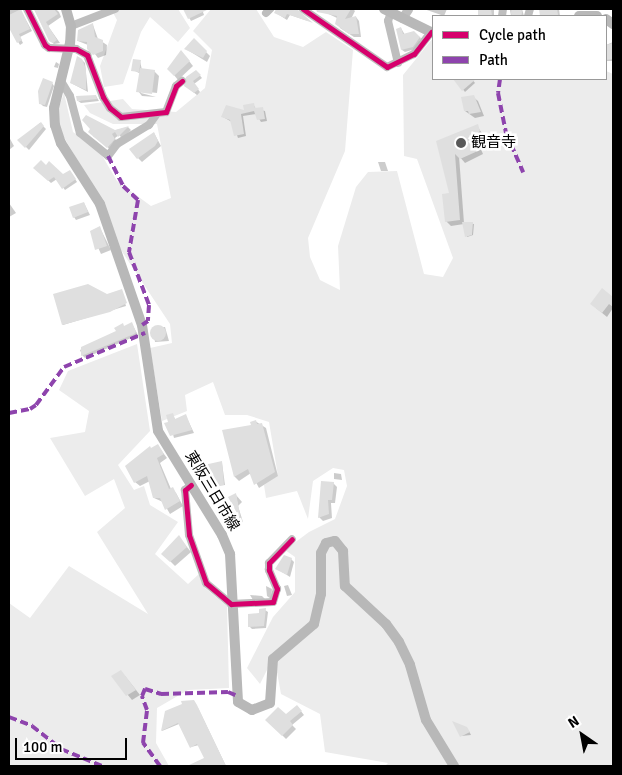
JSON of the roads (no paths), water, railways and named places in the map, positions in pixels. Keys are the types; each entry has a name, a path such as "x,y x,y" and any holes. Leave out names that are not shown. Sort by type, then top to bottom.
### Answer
{"main road":[{"name":"東阪三日市線","path":"66,9 71,26 69,49 54,108 55,125 61,142 100,204 145,333 153,413 158,430 230,554 235,695 248,709 261,709 270,703 273,659 314,624 321,594 322,548 331,541 339,543 343,551 346,586 386,624 399,642 410,665 426,720 454,766"},
{"path":"387,11 432,33"}],"street":[{"path":"27,9 45,45 49,48 83,51 91,59 103,97 115,113 121,116 156,115 166,112 171,106 176,86 182,81"},
{"path":"71,26 115,9"},
{"path":"303,9 374,60 387,67 414,54 432,33"},
{"path":"402,18 408,9"},
{"path":"387,11 398,63"},
{"path":"61,81 70,96 80,133 108,156 117,144 148,125 156,115"},
{"path":"191,485 185,490 189,535 206,583 231,604 273,602 276,588 268,570 270,563 292,539"}],"place":[{"name":"観音寺","path":"461,143"}]}
